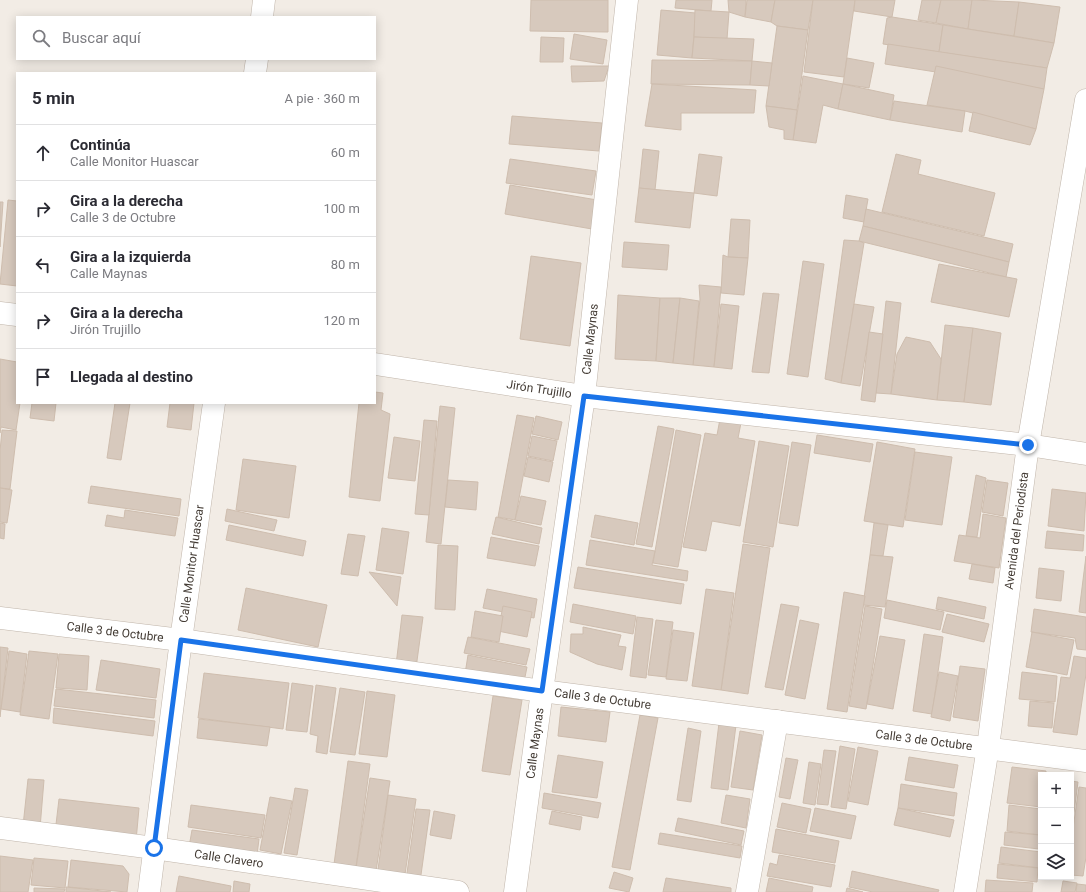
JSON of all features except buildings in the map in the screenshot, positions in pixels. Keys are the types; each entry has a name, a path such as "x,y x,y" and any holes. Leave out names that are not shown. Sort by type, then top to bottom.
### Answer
{"street":[{"path":"262,16 264,0"},
{"name":"Calle Maynas","path":"515,892 584,396 627,0"},
{"path":"256,72 257,60"},
{"name":"Avenida del Periodista","path":"965,892 988,748 1028,445 1086,100"},
{"path":"0,313 16,316"},
{"name":"Jirón Trujillo","path":"376,364 584,396 1028,445 1086,454"},
{"name":"Calle Monitor Huascar","path":"149,892 181,640 214,404"},
{"name":"Calle 3 de Octubre","path":"0,618 181,640 542,691 1086,761"},
{"path":"747,892 777,721"},
{"name":"Calle Clavero","path":"0,828 154,848 458,892"}],"route":[{"path":"154,848 181,640 542,691 584,396 1028,445"}]}
